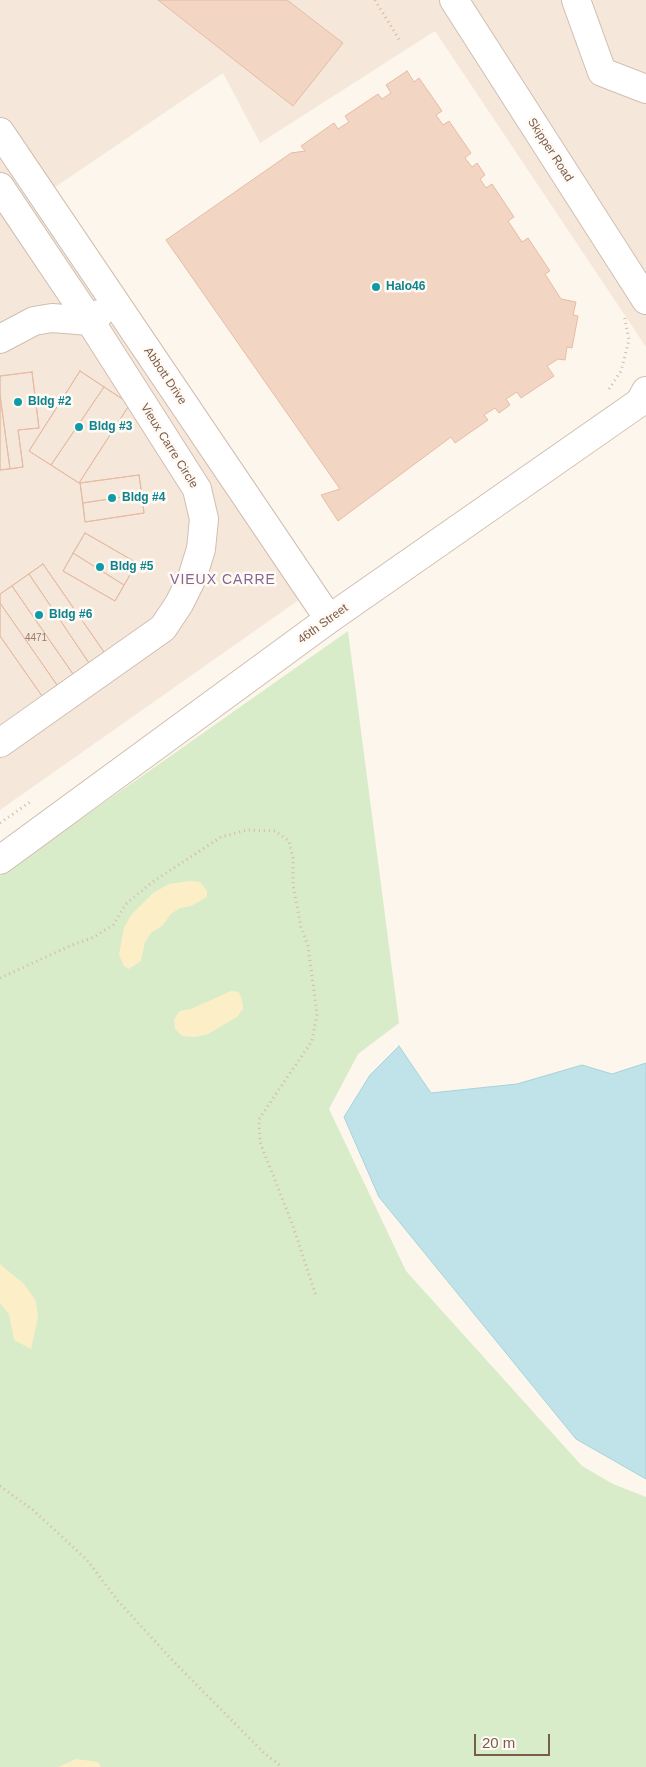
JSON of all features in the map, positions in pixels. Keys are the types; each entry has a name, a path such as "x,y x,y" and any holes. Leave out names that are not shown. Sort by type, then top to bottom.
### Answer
{"street":[{"name":"Skipper Road","path":"454,0 634,304"},
{"path":"576,0 602,72 646,89"},
{"name":"Abbott Drive","path":"0,132 329,619"},
{"name":"Vieux Carre Circle","path":"0,187 90,321 197,489 204,519 201,548 192,578 179,604 163,628 0,743"},
{"path":"0,339 34,321 52,318 90,321 116,302"},
{"name":"46th Street","path":"0,860 329,619 640,402 646,391"}],"path":[{"path":"375,0 400,41"},
{"path":"602,394 610,389 621,370 629,340 634,304"},
{"path":"0,978 94,937 113,925 126,904 151,883 221,836 247,830 275,831 289,841 293,858 293,885 301,927 308,946 317,1014 312,1041 259,1119 260,1142 293,1226 316,1296"},
{"path":"0,1486 33,1510 86,1560 118,1601 176,1664 264,1753 282,1767"}],"shaded area":[{"path":"0,0 646,0 646,347 435,31 260,143 223,73 39,198 303,597 0,810"}],"green space":[{"path":"348,631 399,1023 358,1054 329,1109 406,1271 582,1466 613,1484 646,1497 646,1767 0,1767 0,876"}],"sand":[{"path":"189,881 200,882 207,891 207,897 191,906 180,908 171,914 162,926 152,932 145,942 141,961 129,969 124,966 119,955 124,928 131,915 153,893 169,884"},
{"path":"231,991 239,992 242,1000 243,1009 237,1017 208,1034 195,1037 182,1036 175,1029 174,1019 180,1011 191,1009"},
{"path":"0,1264 24,1284 36,1301 38,1317 31,1349 14,1340 9,1314 0,1303"},
{"path":"76,1759 98,1762 101,1767 58,1767"}],"water":[{"path":"399,1046 431,1093 517,1084 582,1065 612,1074 646,1063 646,1479 576,1439 379,1197 344,1117 370,1075"}],"building":[{"path":"158,0 287,0 343,43 293,106"},
{"name":"Halo46","path":"407,71 414,82 419,78 442,111 436,115 443,125 449,121 471,153 465,158 472,167 477,163 485,175 480,179 486,188 492,184 514,217 508,221 522,242 528,238 550,271 545,274 561,299 576,302 573,315 578,316 572,348 567,347 565,360 558,359 547,366 554,376 521,398 517,392 506,399 510,405 499,413 495,408 484,415 488,420 455,443 451,437 338,521 321,495 340,489 166,240 291,153 305,151 301,146 334,123 338,129 349,122 345,116 378,94 382,99 391,93 386,85"},
{"path":"80,371 104,387 51,465 29,451"},
{"name":"Bldg #3","path":"80,371 130,404 79,483 29,451"},
{"name":"Bldg #2","path":"32,372 39,428 18,430 23,467 10,469 0,395 0,376"},
{"name":"Bldg #2","path":"32,372 39,428 18,430 23,467 0,470 0,376"},
{"path":"104,387 130,404 79,483 51,465"},
{"path":"0,395 10,469 0,470"},
{"path":"139,475 142,494 83,503 80,483"},
{"name":"Bldg #4","path":"139,475 144,513 85,522 80,483"},
{"path":"142,494 144,513 85,522 83,503"},
{"path":"85,533 137,563 124,585 73,553"},
{"name":"Bldg #5","path":"85,533 137,563 115,601 63,571"},
{"path":"73,553 124,585 115,601 63,571"},
{"path":"43,564 104,652 89,663 29,574"},
{"name":"Bldg #6","path":"43,564 104,652 42,696 0,636 0,594"},
{"path":"29,574 89,663 73,674 12,586"},
{"path":"12,586 73,674 57,685 0,603 0,594"},
{"path":"0,603 57,685 42,696 0,636"}],"place":[{"name":"Halo46","path":"376,287"},
{"name":"Bldg #2","path":"18,402"},
{"name":"Bldg #3","path":"79,427"},
{"name":"Bldg #4","path":"112,498"},
{"name":"Bldg #5","path":"100,567"},
{"name":"Bldg #6","path":"39,615"}],"district":[{"name":"VIEUX CARRE","path":"223,580"}]}
